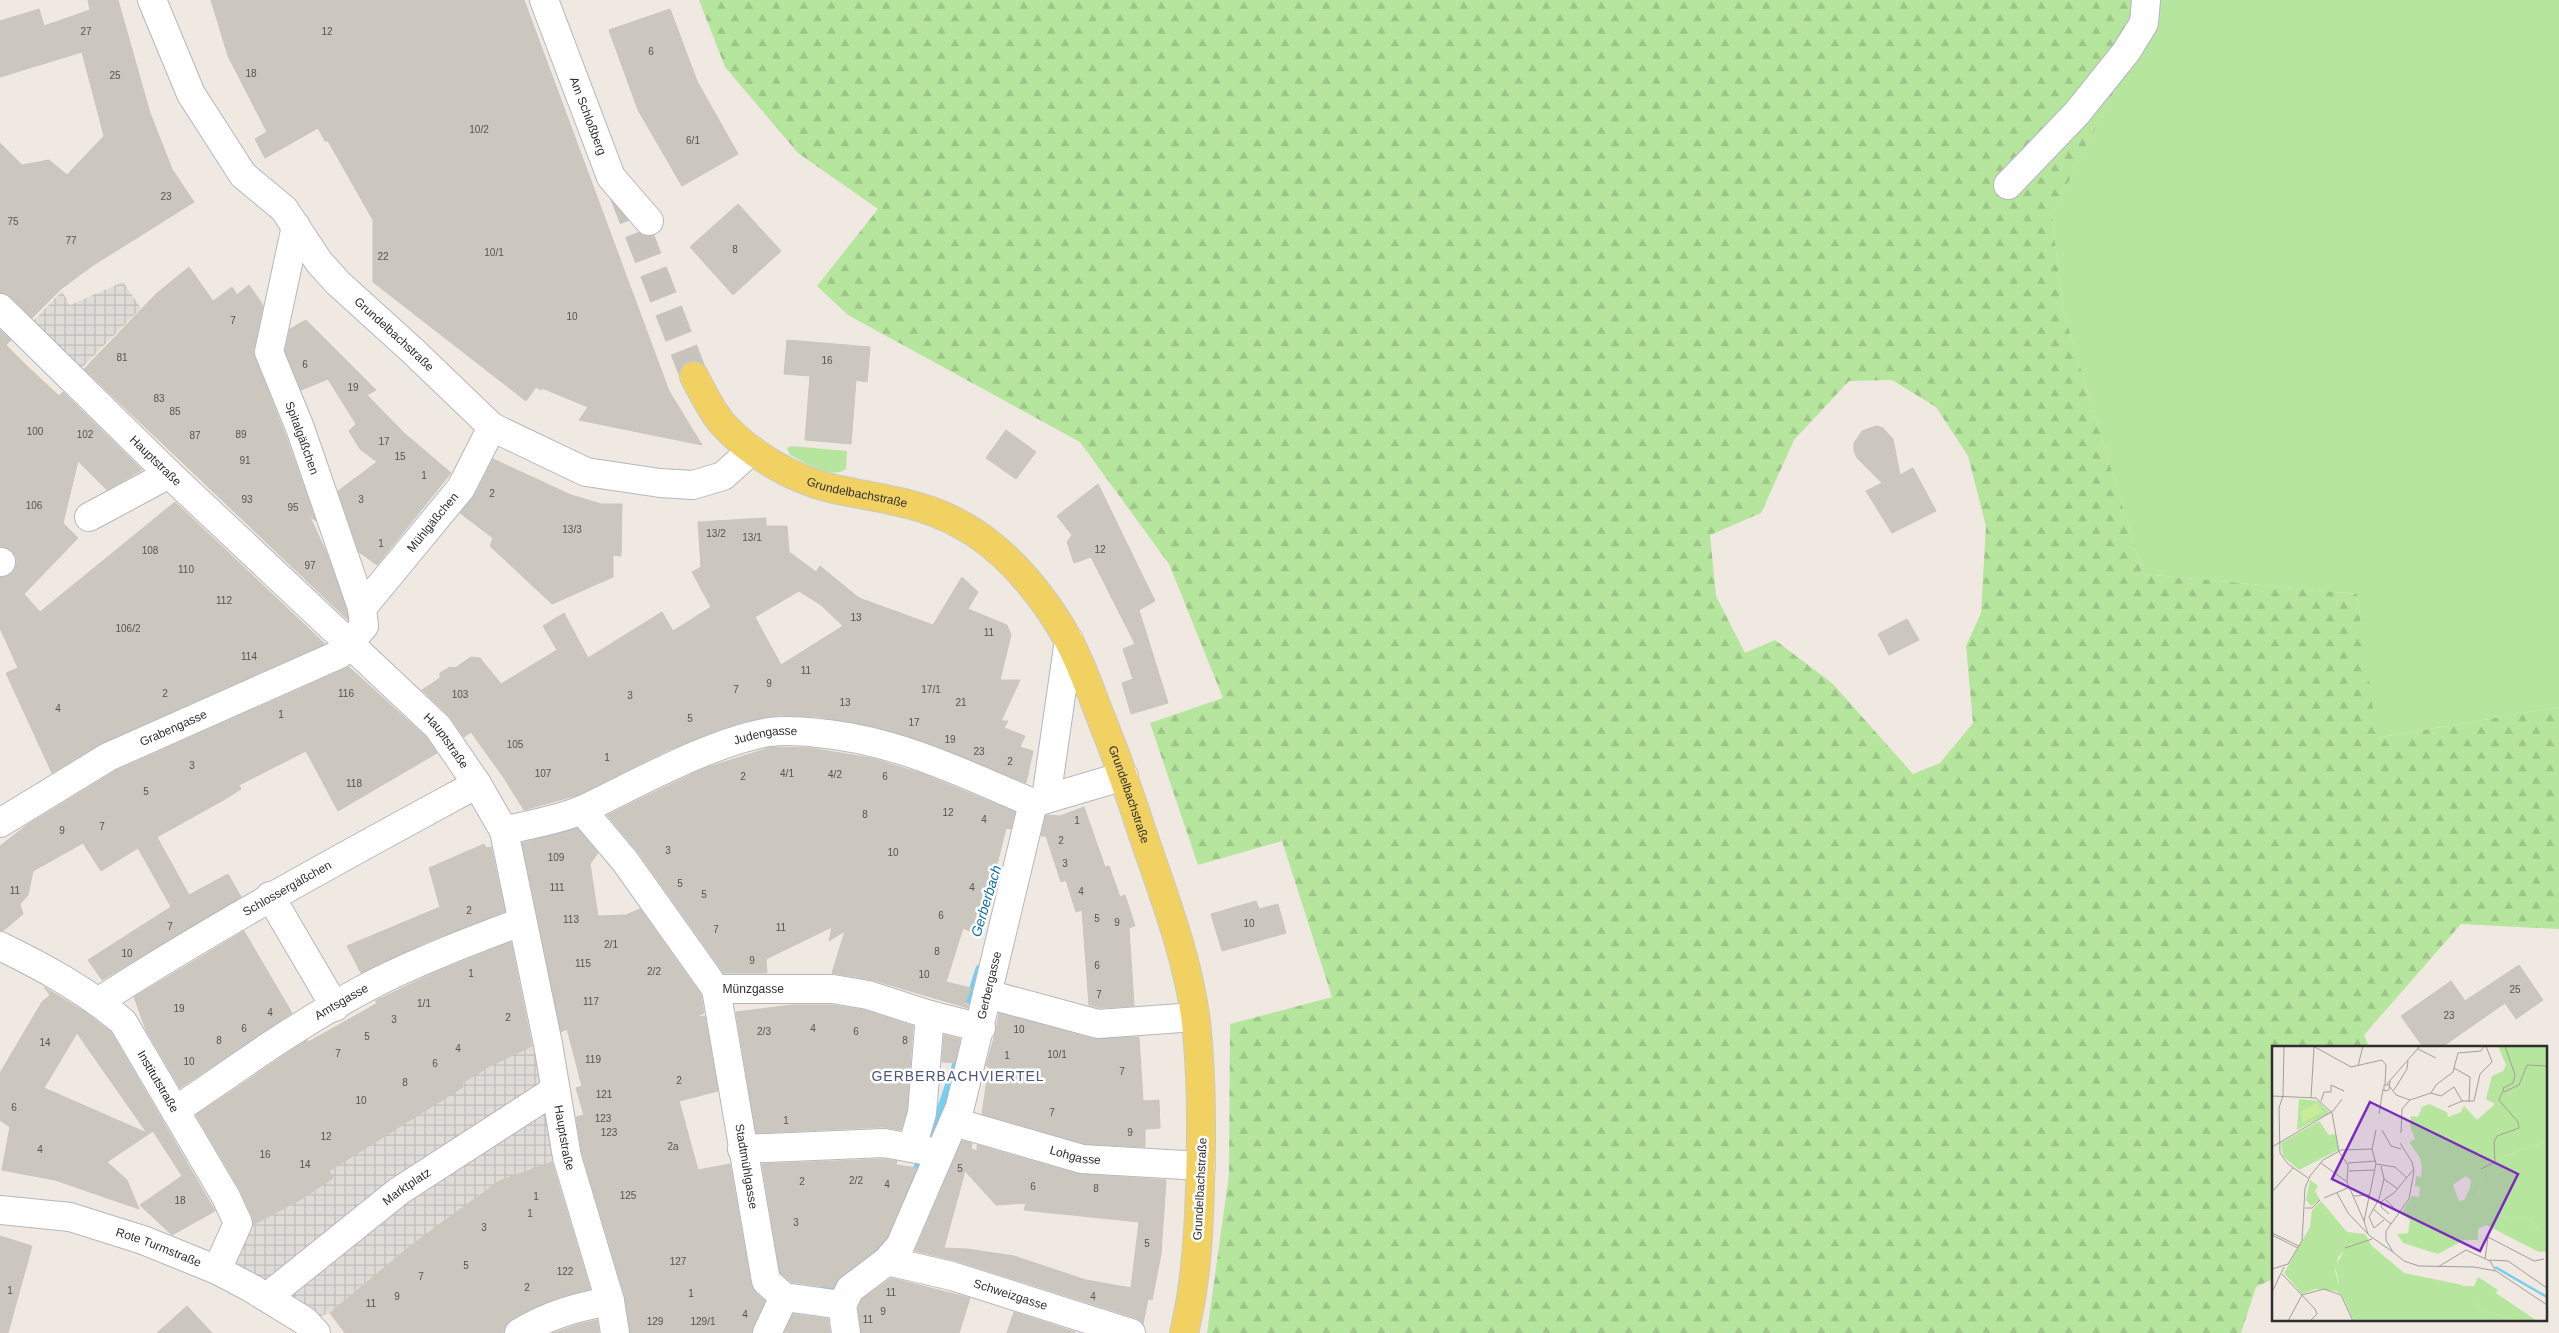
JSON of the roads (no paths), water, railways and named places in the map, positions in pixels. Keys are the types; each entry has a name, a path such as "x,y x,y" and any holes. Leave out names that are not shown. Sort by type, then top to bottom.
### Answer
{"main road":[{"name":"Grundelbachstraße","path":"694,376 709,405 721,422 752,450 774,464 830,488 913,503 935,510 975,533 998,552 1026,580 1068,640 1082,669 1124,776 1181,948 1195,1017 1202,1096 1201,1166 1197,1249 1184,1333"}],"street":[{"name":"Grundelbachstraße","path":"152,0 200,111 243,175 284,209 319,262 360,304 414,352 492,427 586,472 660,483 693,485 723,476 752,450"},
{"name":"Am Schloßberg","path":"544,0 611,178 650,221"},
{"path":"2008,185 2077,113 2126,52 2144,22 2146,0"},
{"name":"Spitalgäßchen","path":"296,226 269,352 300,428 362,608 364,626 350,644"},
{"name":"Hauptstraße","path":"0,308 169,474 438,727 478,784 504,832 521,922 548,1044 567,1157 610,1301 615,1333"},
{"name":"Mühlgäßchen","path":"362,608 461,488 492,427"},
{"path":"89,517 169,474"},
{"name":"Gerbergasse","path":"842,1305 850,1290 886,1261 900,1246 960,1107 1039,801 1068,640"},
{"name":"Grabengasse","path":"0,823 108,757 340,654 350,644"},
{"name":"Judengasse","path":"504,832 582,810 709,751 769,732 793,731 840,735 890,745 1039,801"},
{"path":"1039,801 1124,776"},
{"name":"Schlossergäßchen","path":"101,1003 107,996 161,961 270,896 478,784"},
{"name":"Münzgasse","path":"582,810 625,861 716,989 833,989 868,995 930,1015 981,1028"},
{"path":"270,896 335,1007"},
{"name":"Amtsgasse","path":"175,1111 234,1070 377,982 473,940 521,922"},
{"name":"Institutstraße","path":"0,946 38,965 101,1003 122,1022 226,1197 238,1223 218,1270"},
{"name":"Stadtmühlgasse","path":"716,989 766,1281 784,1297"},
{"path":"988,994 1098,1024 1195,1017"},
{"path":"912,1148 922,1113 930,1015"},
{"name":"Marktplatz","path":"267,1298 399,1191 555,1090"},
{"name":"Lohgasse","path":"954,1122 1082,1159 1201,1166"},
{"path":"742,1149 884,1144 939,1153"},
{"name":"Rote Turmstraße","path":"0,1210 70,1217 142,1240 218,1270 267,1298 305,1329"},
{"name":"Schweizgasse","path":"886,1261 952,1276 1131,1333"},
{"path":"767,1333 784,1297 842,1305 846,1333"},
{"path":"519,1333 539,1320 574,1307 610,1301"}],"waterway":[{"name":"Gerberbach","path":"970,1000 980,969"},
{"name":"Gerberbach","path":"932,1136 959,1058"},
{"name":"Gerberbach","path":"908,1194 918,1167"},
{"name":"Gerberbach","path":"824,1292 887,1243"}],"tunnel":[{"path":"623,193 694,376"}],"district":[{"name":"GERBERBACHVIERTEL","path":"958,1076"}]}
